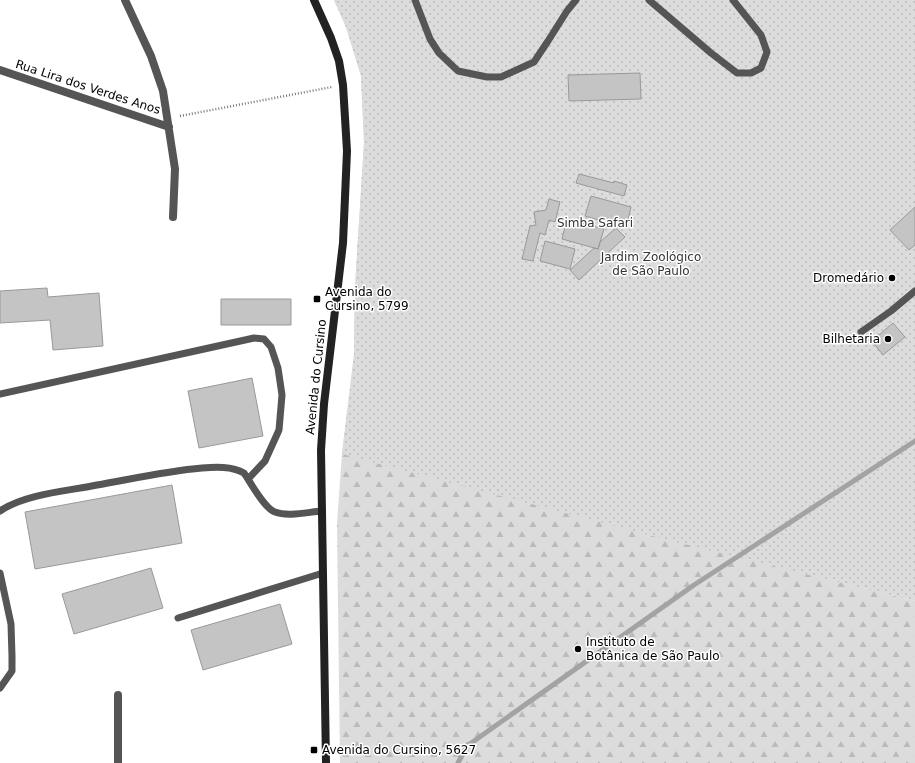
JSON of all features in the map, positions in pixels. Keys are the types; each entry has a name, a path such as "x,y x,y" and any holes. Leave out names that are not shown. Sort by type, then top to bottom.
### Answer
{"main road":[{"name":"Avenida do Cursino","path":"314,0 332,38 339,61 343,85 347,158 343,242 324,404 321,450 326,763"}],"street":[{"path":"125,0 151,56 163,91 175,169 173,217"},
{"name":"Rua Lira dos Verdes Anos","path":"0,70 168,123"},
{"path":"118,695 118,763"}],"lane":[{"path":"416,0 430,39 439,53 458,71 488,77 501,77 534,62 567,11 576,0"},
{"path":"649,0 711,53 737,73 751,73 762,68 767,52 761,35 733,0"},
{"path":"861,332 891,311 915,291"},
{"path":"0,394 254,338 264,339 271,347 278,368 282,395 280,430 266,461 248,479"},
{"path":"0,511 10,505 27,499 138,478 203,468 230,468 244,473 268,507 274,512 291,514 322,511"},
{"path":"0,573 11,624 12,656 12,671 0,688"},
{"path":"178,618 323,573"}],"path":[{"path":"168,123 343,85"}],"green space":[{"name":"Jardim Zoológico de São Paulo","path":"334,0 915,0 660,537 915,601 915,763 340,763 337,524 342,453 354,355 355,287 364,142 361,76 346,27"},
{"name":"Jardim Zoológico de São Paulo","path":"334,0 915,0 915,601 660,538 342,454 354,355 355,287 364,142 361,76 346,27"}],"building":[{"path":"640,73 641,99 569,101 568,75"},
{"path":"579,174 627,185 624,196 576,183"},
{"path":"591,196 631,207 626,228 585,216"},
{"path":"549,199 560,202 555,222 549,220 545,235 540,233 533,261 522,259 530,226 536,225 534,212 546,210"},
{"path":"915,207 915,245 909,250 890,230"},
{"path":"567,219 604,229 598,249 562,239"},
{"path":"616,228 625,237 579,280 570,270 594,248 598,249 600,242"},
{"path":"545,241 575,249 570,269 540,261"},
{"path":"47,288 48,297 99,293 103,346 53,350 50,320 0,323 0,291"},
{"path":"221,299 291,299 291,325 221,325"},
{"name":"Bilhetaria","path":"893,323 905,337 883,355 872,341"},
{"path":"252,378 263,436 199,448 188,391"},
{"path":"172,485 182,543 35,569 25,512"},
{"path":"151,568 163,608 74,634 62,594"},
{"path":"280,604 292,644 203,670 191,630"}],"waterway":[{"path":"458,763 467,746 694,585 915,441"}],"place":[{"name":"Dromedário","path":"892,278"},
{"name":"Avenida do Cursino, 5799","path":"317,299"},
{"name":"Bilhetaria","path":"888,339"},
{"name":"Instituto de Botânica de São Paulo","path":"578,649"},
{"name":"Avenida do Cursino, 5627","path":"314,750"}],"park label":[{"name":"Simba Safari","path":"595,223"}]}
